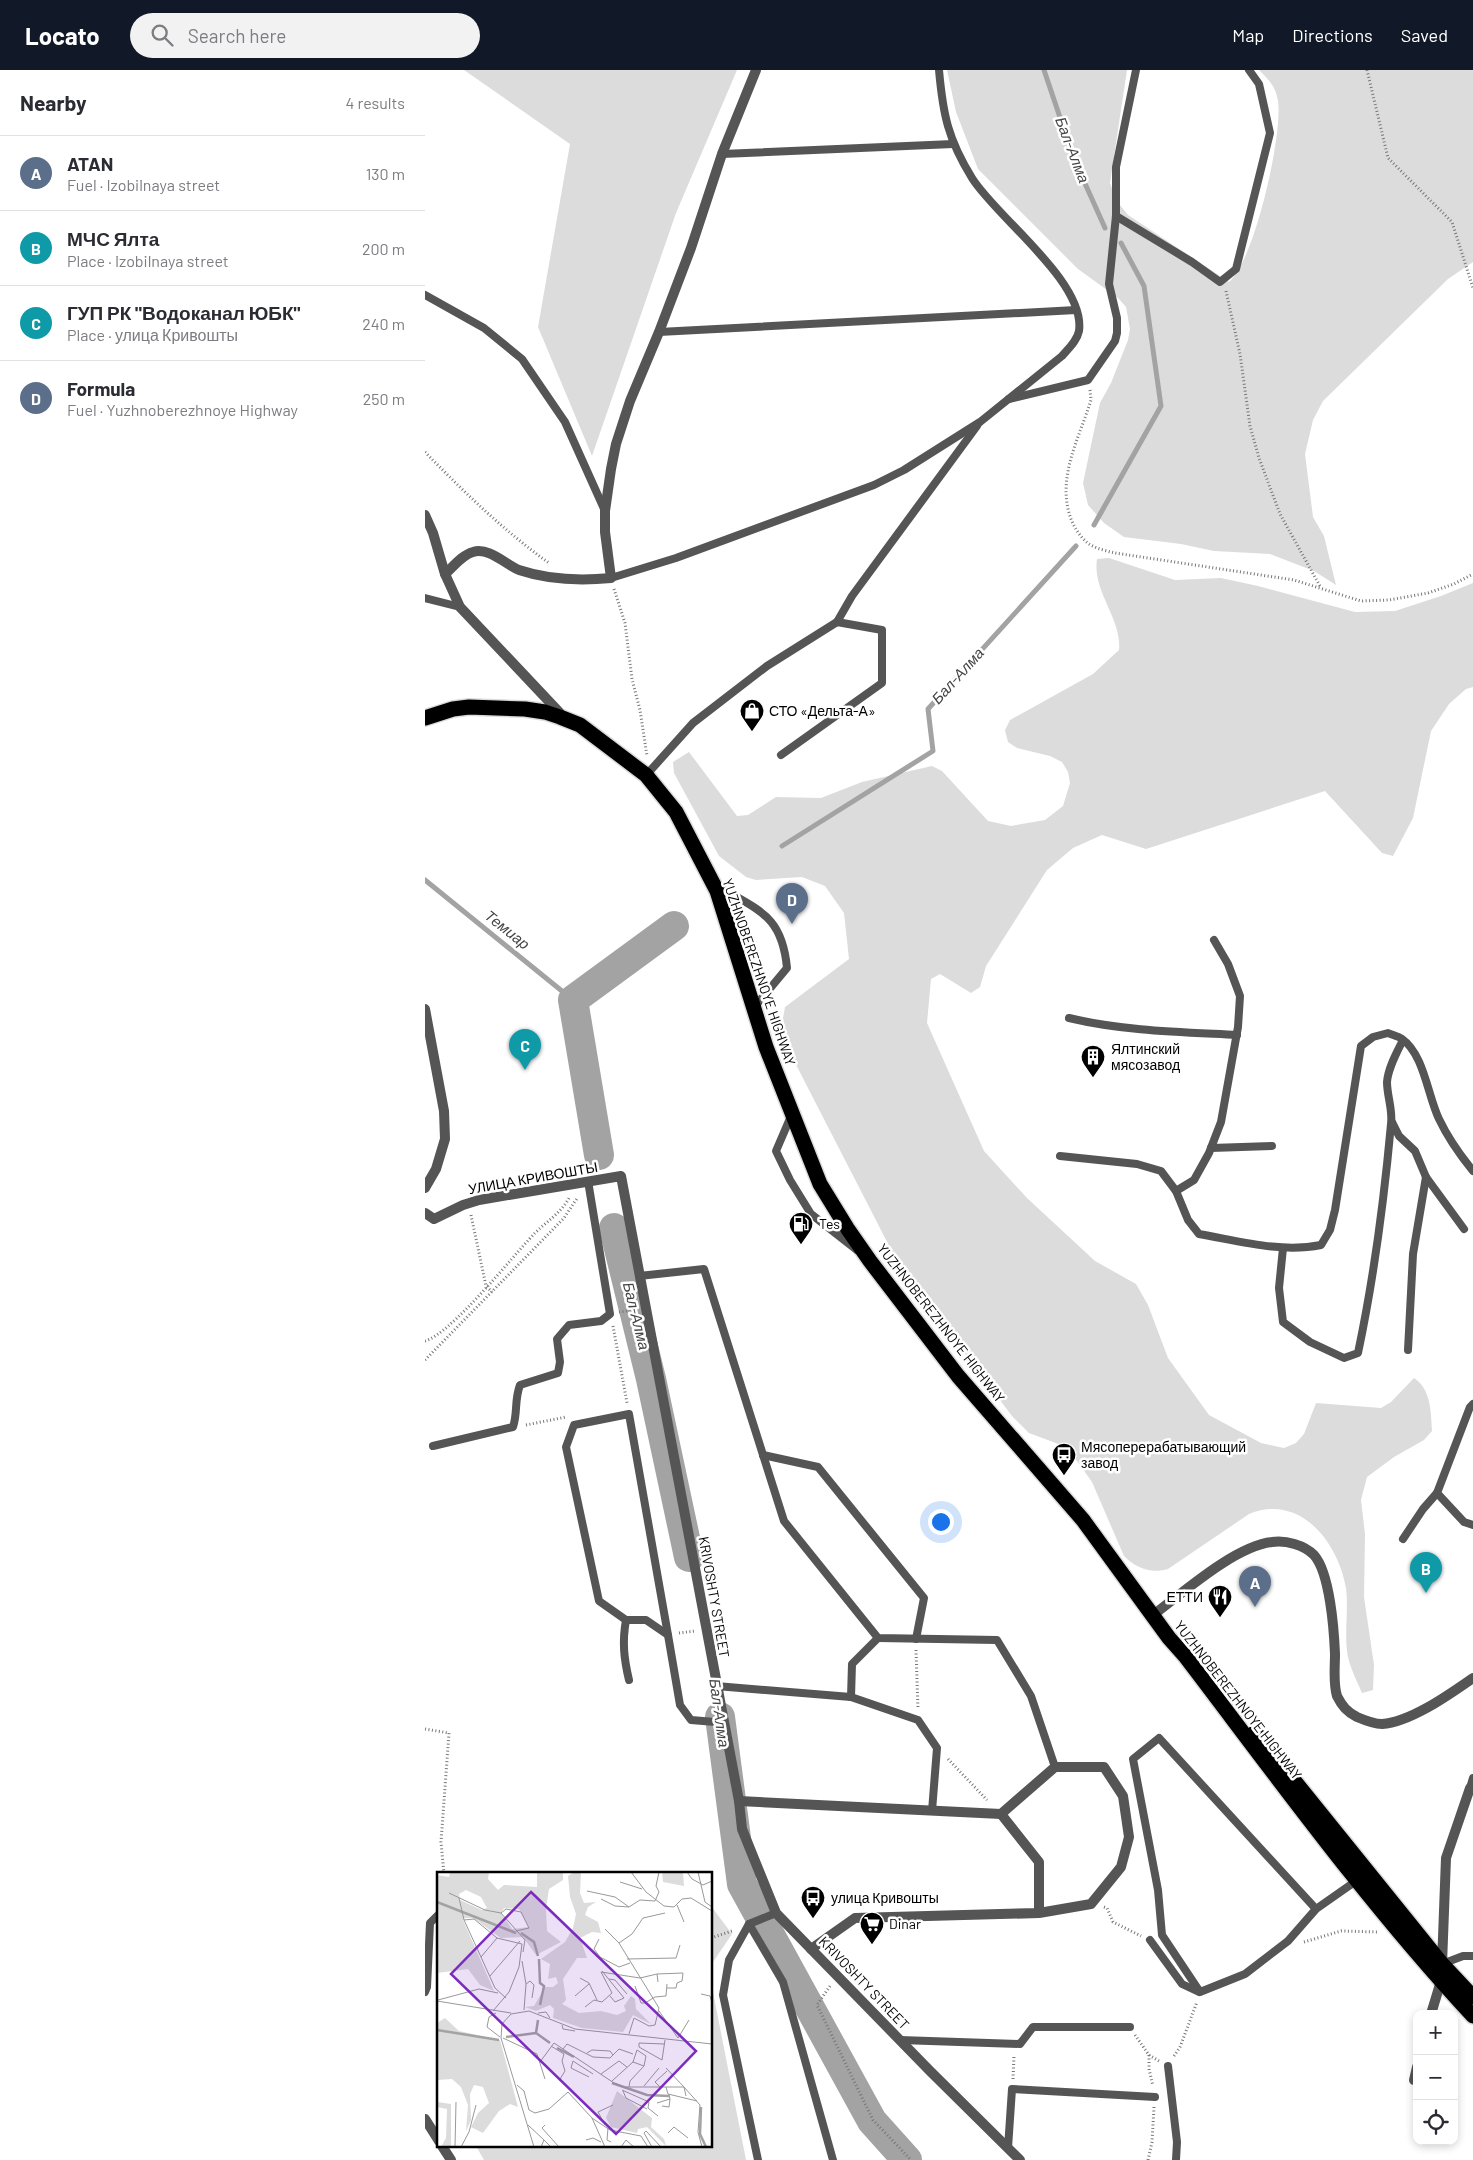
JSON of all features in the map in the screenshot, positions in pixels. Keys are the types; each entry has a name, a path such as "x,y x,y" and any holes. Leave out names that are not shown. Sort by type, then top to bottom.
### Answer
{"highway":[{"name":"YUZHNOBEREZHNOYE HIGHWAY","path":"425,710 444,704 484,699 526,704 559,712 588,726 649,772 679,810 718,886 776,1064 824,1184 848,1224 958,1370 1081,1510 1115,1560 1174,1639 1271,1751 1330,1827 1442,1964 1473,1996"},
{"name":"YUZHNOBEREZHNOYE HIGHWAY","path":"425,718 453,709 469,707 545,712 580,725 646,775 676,812 717,891 766,1047 820,1184 847,1228 958,1376 1052,1481 1157,1612 1185,1656 1357,1881 1398,1932 1473,2016"}],"street":[{"path":"445,574 472,552 483,551 515,568 542,577 585,581 611,578 605,532 605,511 616,444 630,401 691,248 722,154 756,70"},
{"path":"425,515 433,533 445,574 460,607 559,712"},
{"path":"425,1009 444,1111 445,1139 436,1169 425,1188"},
{"name":"KRIVOSHTY STREET","path":"588,1181 621,1176 706,1629 716,1686 719,1721 739,1801 742,1829 775,1913 1020,2160"},
{"name":"УЛИЦА КРИВОШТЫ","path":"425,1213 434,1219 468,1203 479,1200 588,1181"},
{"path":"1157,1612 1220,1565 1245,1551 1272,1542 1295,1543 1314,1556 1326,1582 1333,1630 1337,1694 1346,1711 1364,1720 1381,1724 1399,1720 1437,1703 1473,1678"},
{"path":"739,1801 1001,1814 1055,1767 1104,1767 1123,1796 1129,1836 1121,1867 1091,1904 1039,1913 855,1918 811,1949"},
{"path":"1442,1964 1447,1858 1471,1783"},
{"path":"1001,1814 1039,1862 1039,1913"},
{"path":"1432,2010 1441,1981"},
{"path":"425,2119 437,2138"},
{"path":"443,2148 451,2160"}],"lane":[{"path":"611,578 676,558 874,485 904,470 980,422 1062,356 1074,343 1079,331 1076,310 1068,292 1057,274 986,196 973,179 953,144 945,118 939,70"},
{"path":"1005,400 1088,380 1115,341 1117,318 1109,284 1116,216 1116,167 1136,70"},
{"path":"1116,216 1220,282 1236,269 1270,133 1259,84 1249,70"},
{"path":"722,154 953,144"},
{"path":"425,295 484,328 522,359 565,422 605,511"},
{"path":"659,332 1076,310"},
{"path":"649,772 693,723 767,666 837,622 852,596 980,422"},
{"path":"425,598 460,607"},
{"path":"781,755 882,683 882,630 837,622"},
{"path":"718,886 766,915 778,929 785,949 787,968 757,1004"},
{"path":"1176,1191 1194,1180 1211,1148 1221,1122 1237,1035 1240,996 1228,964 1214,940"},
{"path":"1069,1018 1093,1024 1159,1032 1237,1035"},
{"path":"1060,1156 1137,1164 1161,1171 1176,1191 1188,1220 1199,1234 1283,1248 1304,1248 1321,1245 1330,1230 1361,1046 1373,1037 1388,1032 1403,1040 1413,1051 1425,1076 1438,1118 1457,1152 1473,1171"},
{"path":"1283,1248 1279,1288 1283,1322 1310,1342 1344,1358 1358,1353 1368,1306 1380,1231 1391,1122 1387,1081 1395,1056 1403,1040"},
{"path":"792,1114 776,1151 791,1180 811,1214 871,1261"},
{"path":"1391,1122 1399,1136 1415,1151 1426,1177 1464,1229"},
{"path":"1211,1148 1272,1146"},
{"path":"1408,1350 1413,1254 1426,1177"},
{"path":"433,1446 513,1427 517,1416 515,1400 520,1385 558,1373 560,1362 557,1339 569,1325 601,1321 611,1314 588,1181"},
{"path":"639,1276 704,1269 784,1521 877,1638"},
{"path":"1403,1539 1423,1508 1437,1493 1473,1404"},
{"path":"668,1635 646,1620 626,1620 599,1601 566,1447 574,1425 629,1414 668,1635 680,1705 691,1720 719,1721"},
{"path":"763,1455 818,1467 924,1598 916,1639"},
{"path":"1437,1493 1464,1522 1473,1525"},
{"path":"626,1620 623,1636 623,1654 629,1680"},
{"path":"851,1698 852,1664 877,1638 997,1640 1031,1696 1055,1767"},
{"path":"716,1686 851,1698 918,1720 937,1748 932,1811"},
{"path":"1200,1992 1162,1935 1158,1890 1133,1759 1159,1738 1316,1909"},
{"path":"1150,1940 1182,1984 1200,1992 1245,1974 1288,1941 1316,1909 1357,1881"},
{"path":"758,2160 723,1995 729,1960 749,1924 775,1913"},
{"path":"425,1992 427,1987 430,1923 437,1916"},
{"path":"749,1924 783,1982 833,2160"},
{"path":"1442,1964 1463,1956 1473,1956"},
{"path":"900,2040 1020,2044 1033,2027 1130,2027"},
{"path":"1168,2066 1177,2142 1176,2160"},
{"path":"1008,2148 1013,2089 1155,2097"}],"path":[{"path":"1367,70 1388,158 1452,222 1473,288"},
{"path":"1220,282 1227,292 1240,354 1250,426 1265,476 1283,521 1321,588"},
{"path":"1088,380 1091,400 1070,458 1065,490 1069,515 1075,529 1089,544 1115,553 1294,580 1361,601 1389,600 1428,593 1455,584 1473,574"},
{"path":"425,452 491,516 553,566"},
{"path":"611,578 625,624 632,679 640,710 649,772"},
{"path":"425,1360 564,1218 588,1181"},
{"path":"425,1341 434,1338 535,1233 565,1206 576,1183"},
{"path":"468,1203 486,1286 492,1292"},
{"path":"629,1414 611,1314 645,1308"},
{"path":"668,1635 706,1629"},
{"path":"916,1639 918,1720"},
{"path":"425,1729 449,1733 441,1842 444,1872"},
{"path":"937,1748 1001,1814"},
{"path":"1091,1904 1107,1908 1113,1922 1150,1940"},
{"path":"1279,1948 1341,1931 1398,1932"},
{"path":"837,1975 817,2005 873,2120 911,2160"},
{"path":"1130,2027 1149,2055 1168,2066 1180,2046 1200,1992"},
{"path":"1013,2089 1014,2044"},
{"path":"1148,2160 1152,2142 1155,2097 1149,2069 1149,2055"}],"shaded area":[{"path":"464,70 737,70 676,213 592,456 538,327 570,144"},
{"path":"947,70 1127,70 1110,183 1116,200 1128,215 1229,282 1238,270 1248,250 1257,225 1265,197 1276,141 1277,96 1271,84 1259,70 1473,70 1473,262 1448,279 1323,401 1313,420 1305,454 1313,517 1324,536 1336,585 1314,571 1270,554 1214,551 1181,544 1124,537 1104,523 1088,505 1083,483 1100,403 1111,383 1128,340 1130,329 1126,307 1118,298 1078,269 978,169 956,112"},
{"path":"1109,558 1175,580 1221,578 1355,612 1395,611 1473,583 1473,687 1466,689 1449,704 1431,731 1413,818 1393,856 1382,853 1325,791 1146,849 1102,835 1073,848 1047,870 986,966 980,987 971,993 940,974 931,979 927,1023 984,1151 1027,1198 1095,1261 1136,1284 1148,1305 1168,1358 1209,1415 1261,1443 1284,1448 1296,1443 1304,1434 1316,1403 1381,1408 1391,1402 1414,1378 1424,1388 1429,1401 1432,1431 1424,1440 1394,1457 1367,1477 1361,1500 1365,1534 1364,1597 1374,1665 1373,1690 1362,1693 1347,1653 1347,1597 1342,1571 1335,1554 1314,1526 1300,1516 1285,1510 1267,1509 1249,1514 1168,1569 1156,1571 1144,1569 1134,1564 1124,1556 1092,1482 1077,1461 1061,1445 1029,1433 1012,1416 901,1269 790,1053 783,1018 785,1007 849,959 844,913 825,886 802,877 756,880 746,877 719,856 674,773 673,762 689,752 737,816 748,815 776,797 821,798 862,782 932,766 942,771 988,821 1011,826 1045,820 1063,806 1070,783 1068,772 1062,762 1050,756 1017,748 1008,742 1005,730 1010,720 1093,674 1119,650 1119,638 1116,627 1099,583 1097,571 1097,559"},
{"path":"713,1909 732,1934 713,1962"},
{"path":"713,1992 746,2160 484,2160 477,2148 713,2148"}],"waterway":[{"name":"Бал-Алма","path":"1044,70 1074,159 1105,228"},
{"name":"Бал-Алма","path":"1094,525 1161,406 1144,286 1121,243"},
{"name":"Бал-Алма","path":"782,846 933,751 928,709 1076,546"},
{"name":"Темиар","path":"425,880 573,1000"},
{"name":"Бал-Алма","path":"599,1155 573,1000 674,926"},
{"name":"Бал-Алма","path":"614,1228 651,1379 689,1557"},
{"name":"Бал-Алма","path":"720,1717 742,1884 872,2121 907,2160"}],"place":[{"name":"СТО «Дельта-А»","path":"752,732"},
{"name":"Formula","path":"792,924"},
{"name":"ГУП РК \"Водоканал ЮБК\"","path":"525,1070"},
{"name":"Ялтинский мясозавод","path":"1093,1078"},
{"name":"Tes","path":"801,1245"},
{"name":"Мясоперерабатывающий завод","path":"1064,1476"},
{"name":"МЧС Ялта","path":"1426,1593"},
{"name":"ATAN","path":"1255,1607"},
{"name":"ЕТТИ","path":"1220,1618"},
{"name":"улица Кривошты","path":"813,1919"},
{"name":"Dinar","path":"872,1945"}]}
